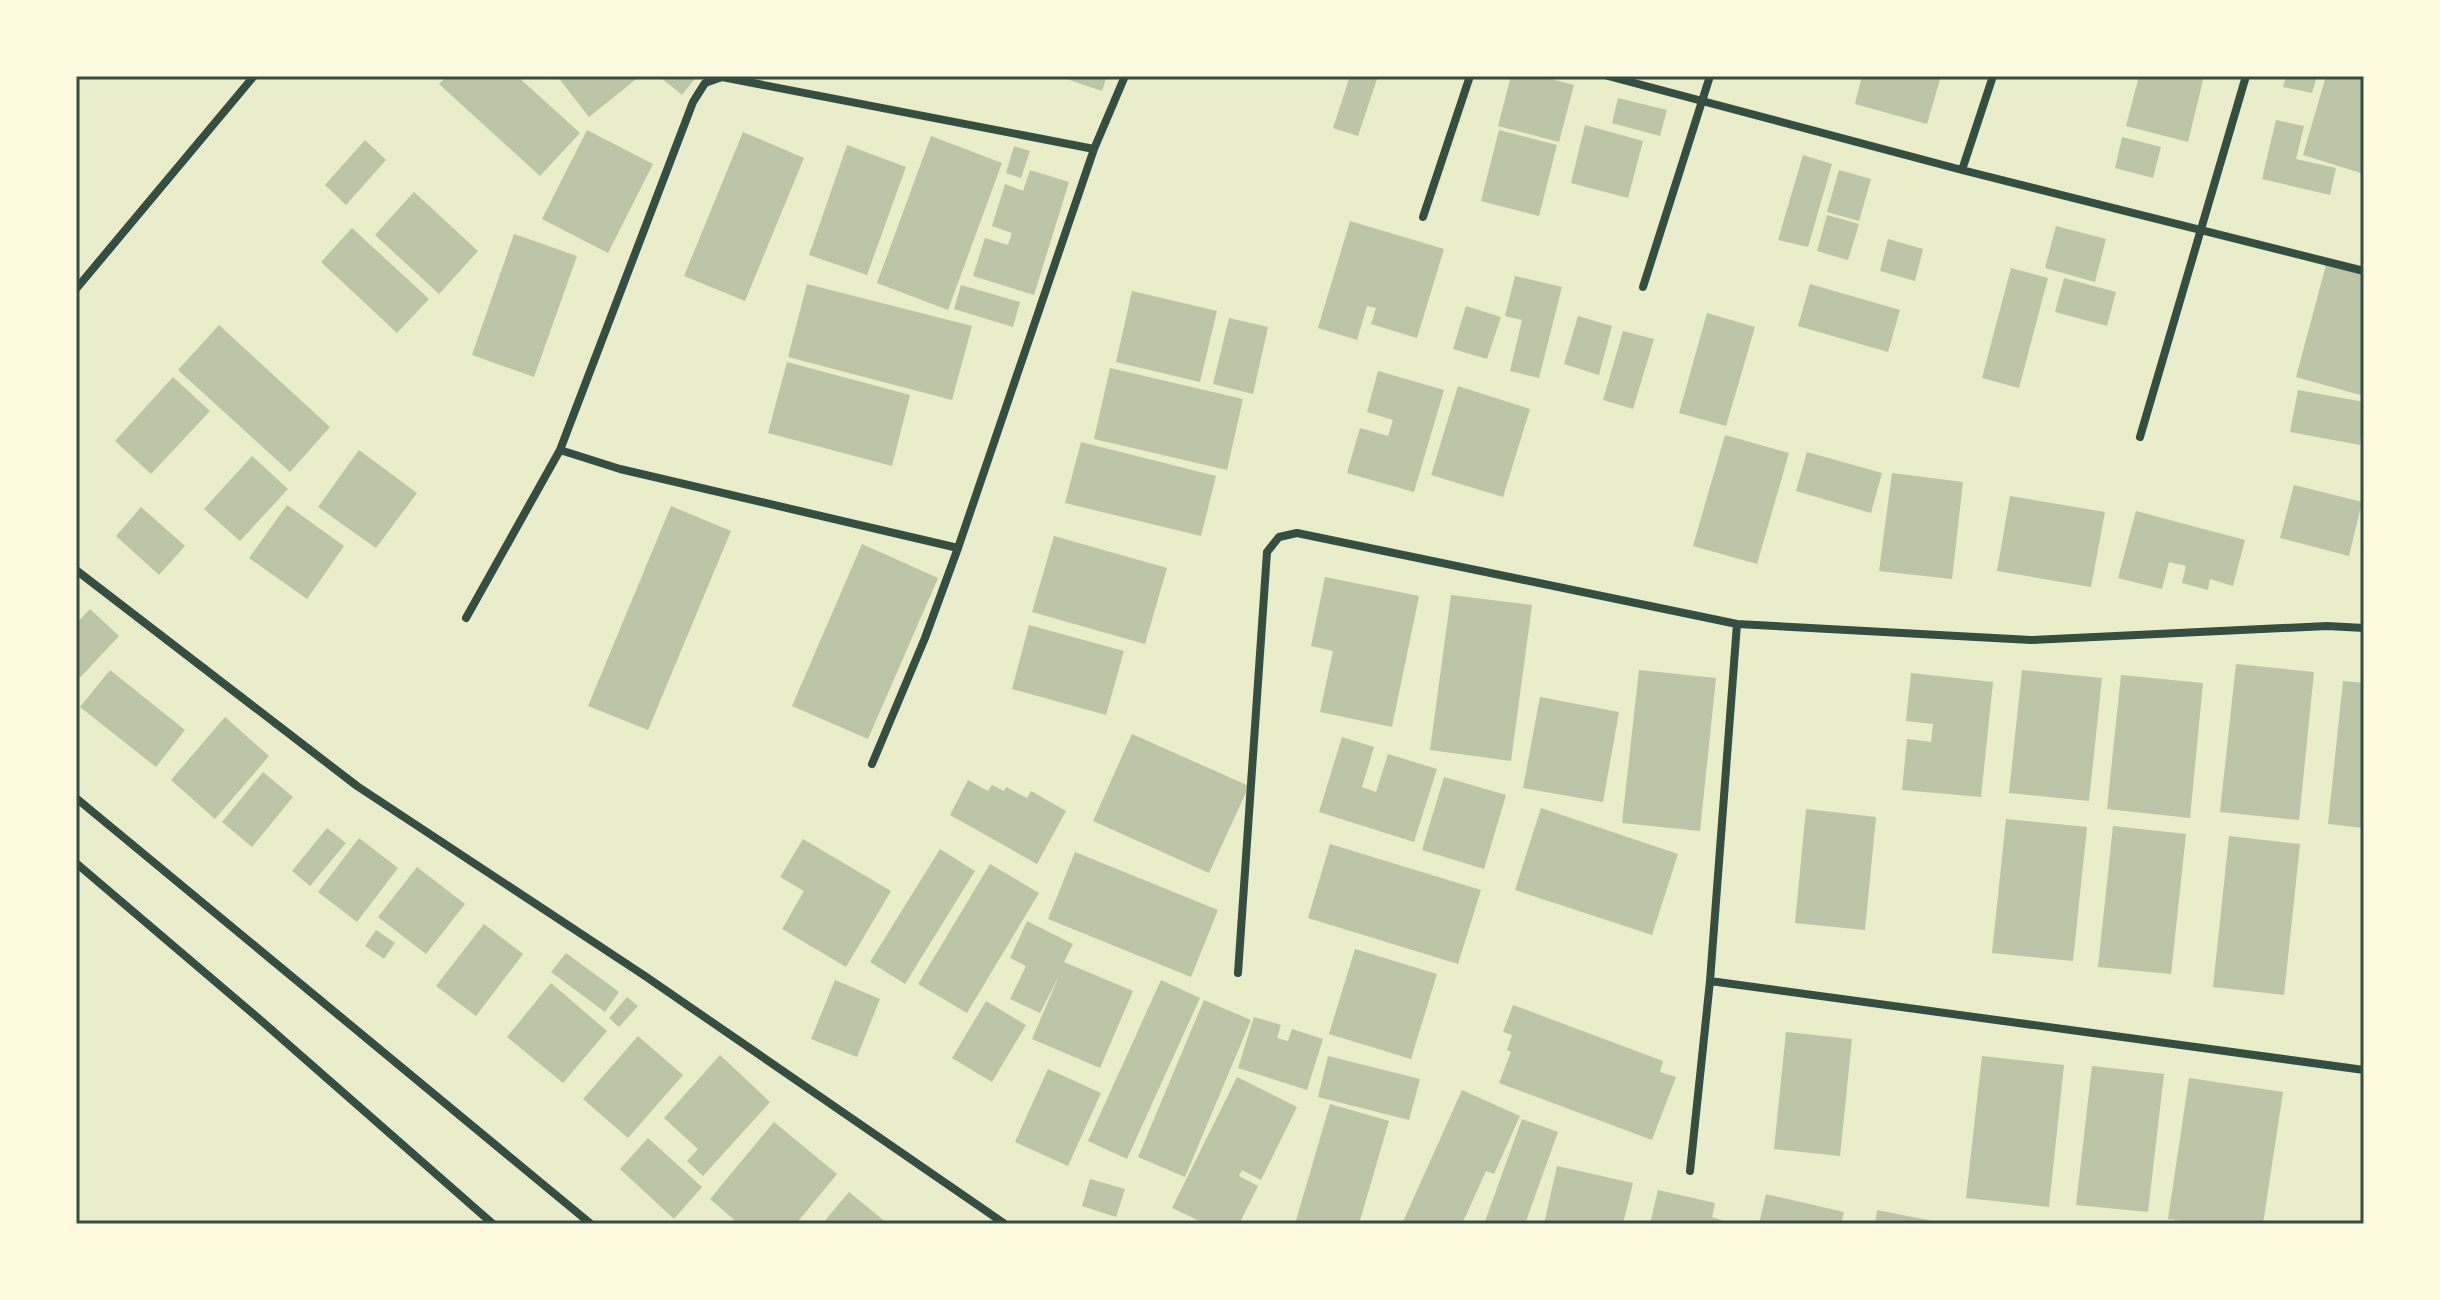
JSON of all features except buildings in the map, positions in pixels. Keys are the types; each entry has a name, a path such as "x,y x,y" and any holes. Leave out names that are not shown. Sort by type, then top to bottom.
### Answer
{"street":[{"path":"76,289 254,76"},
{"path":"872,764 973,512 1094,149 1125,76"},
{"path":"1423,217 1470,76"},
{"path":"1608,76 1962,170 2364,271"},
{"path":"1643,287 1710,76"},
{"path":"1962,170 1993,76"},
{"path":"2140,437 2246,76"},
{"path":"466,618 560,450 693,102 705,83 722,77 1094,149"},
{"path":"560,450 620,469 958,548"},
{"path":"1238,973 1267,552 1279,537 1297,533 1737,624 2031,640 2327,626 2364,628"},
{"path":"76,570 357,786 645,976 1005,1224"},
{"path":"1690,1171 1710,981 1737,624"},
{"path":"76,798 591,1224"},
{"path":"76,863 493,1224"},
{"path":"1710,981 2364,1070"}]}
